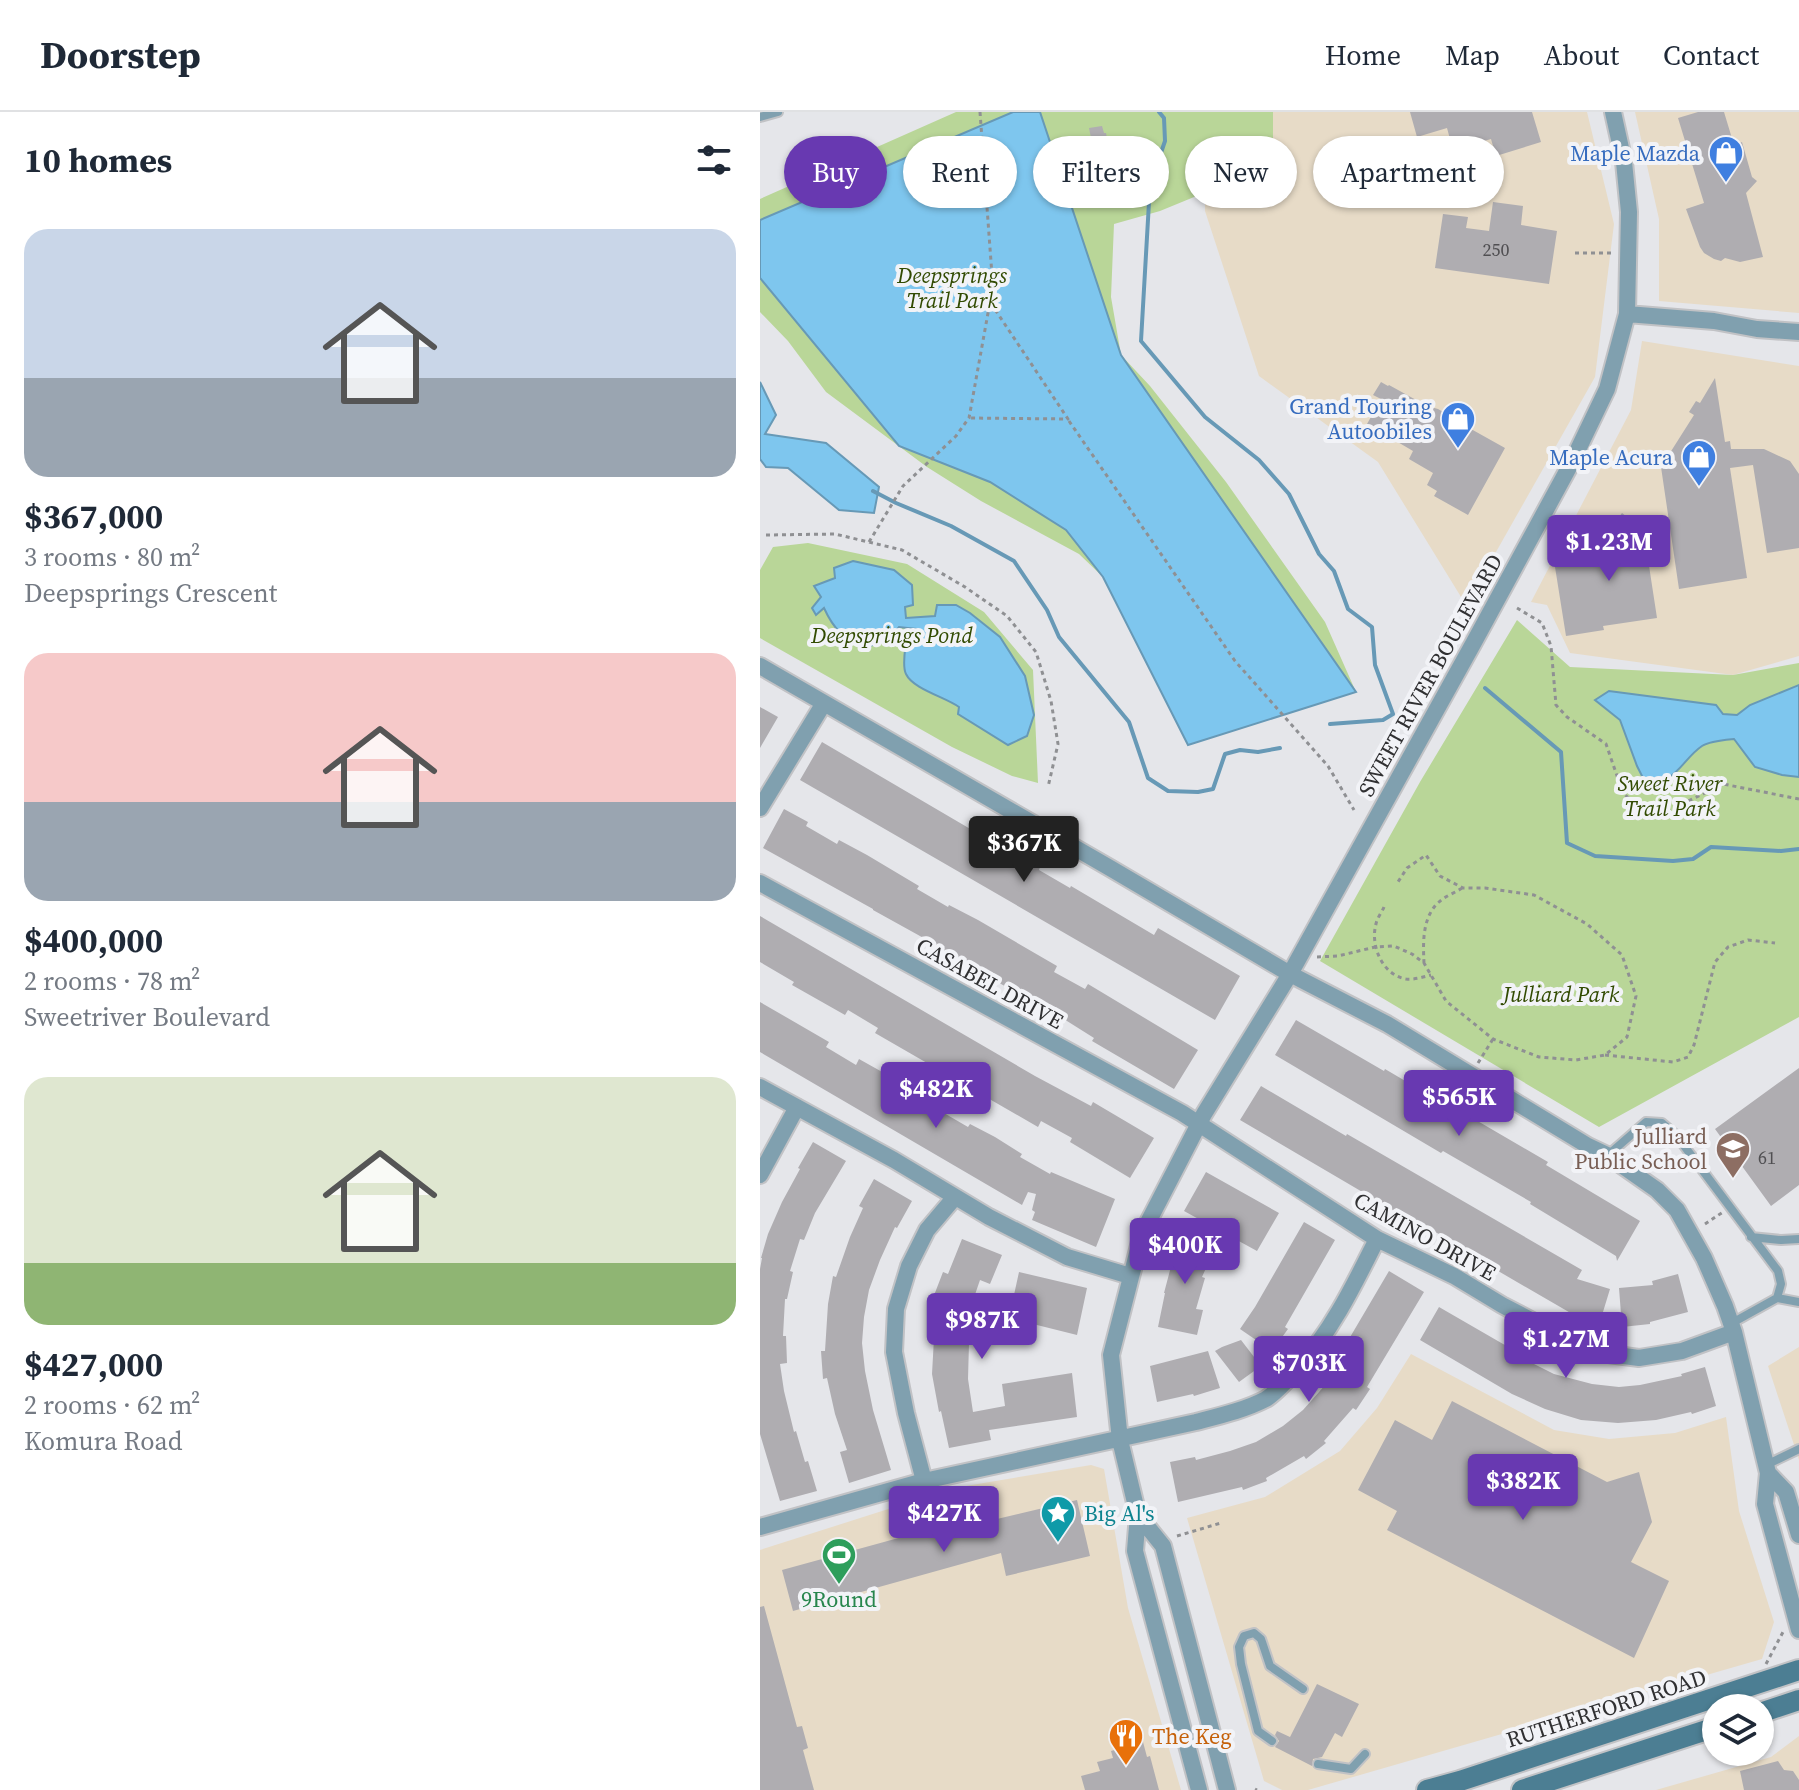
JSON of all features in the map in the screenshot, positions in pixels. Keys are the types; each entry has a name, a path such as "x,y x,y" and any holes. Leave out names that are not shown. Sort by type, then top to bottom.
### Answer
{"main road":[{"name":"RUTHERFORD ROAD","path":"1427,1790 1799,1670"},
{"path":"1774,1708 1799,1700"},
{"path":"1537,1789 1702,1732"}],"street":[{"name":"SWEET RIVER BOULEVARD","path":"1138,1515 1120,1440 1111,1355 1142,1234 1199,1123 1290,974 1473,644 1573,460 1607,389 1627,314 1629,212 1624,162 1613,112"},
{"path":"1627,314 1799,332"},
{"path":"760,666 1290,974 1387,1024 1607,1155 1657,1190 1677,1210 1704,1258 1732,1328 1767,1469 1765,1504 1793,1628"},
{"path":"760,808 824,703"},
{"name":"CASABEL DRIVE","path":"760,883 1199,1123"},
{"path":"760,1087 894,1160 989,1217 1067,1257 1130,1276"},
{"path":"760,1175 797,1107"},
{"name":"CAMINO DRIVE","path":"1199,1123 1377,1239 1454,1276 1557,1334 1601,1353 1639,1358 1682,1351 1732,1328"},
{"path":"924,1481 894,1352 896,1309 909,1266 927,1230 955,1197"},
{"path":"760,1527 924,1481 1207,1419 1267,1398 1314,1350 1341,1310 1377,1239"},
{"path":"1767,1469 1786,1492 1799,1535"},
{"path":"1138,1515 1135,1551 1199,1790"},
{"path":"1138,1515 1163,1546 1227,1790"}],"lane":[{"path":"760,117 778,112"},
{"path":"1607,1155 1646,1122 1662,1123 1676,1135 1778,1271 1781,1284 1777,1298 1732,1328"},
{"path":"1751,1237 1799,1239"},
{"path":"1777,1298 1799,1302"},
{"path":"1767,1469 1799,1449"},
{"path":"1272,1741 1258,1731 1241,1664 1239,1647 1244,1636 1254,1633 1261,1639 1270,1666 1303,1689"},
{"path":"1318,1764 1351,1769 1365,1754"}],"path":[{"path":"869,542 903,486 956,436 969,418 993,289 980,112"},
{"path":"1575,253 1611,253"},
{"path":"990,302 1235,661 1328,766 1354,810"},
{"path":"969,418 1068,419"},
{"path":"766,535 835,534 902,550 1007,616 1036,652 1051,701 1058,744 1048,787"},
{"path":"1517,608 1542,623 1551,646 1556,705 1567,717 1606,744 1623,793 1643,811 1664,813 1723,784 1799,799"},
{"path":"1396,885 1407,868 1426,855 1440,876 1463,888 1534,895 1587,924 1622,955 1636,996 1627,1037 1605,1055"},
{"path":"1424,963 1426,923 1438,902 1463,888"},
{"path":"1384,907 1375,925 1375,947 1386,970 1403,979 1431,975"},
{"path":"1317,957 1394,946 1412,954 1424,963 1446,1001 1493,1039 1539,1057 1576,1060 1605,1055 1673,1062 1688,1057 1694,1045 1715,962 1728,947 1748,940 1775,943"},
{"path":"1471,1075 1493,1039"},
{"path":"1705,1224 1729,1208"},
{"path":"1177,1536 1221,1523"},
{"path":"1766,1666 1767,1660 1793,1628"}],"shaded area":[{"path":"1273,112 1587,112 1614,224 1595,377 1466,605 1378,462 1259,376 1205,208 1297,208 1297,136 1273,136"},
{"path":"1635,112 1799,112 1799,313 1659,301 1659,219"},
{"path":"1642,341 1799,366 1799,656 1733,675 1570,653 1547,605 1531,602 1631,410"},
{"path":"1799,1347 1799,1460 1768,1366"},
{"path":"1411,1354 1554,1430 1609,1439 1675,1433 1726,1417 1739,1511 1774,1622 1762,1659 1308,1790 1282,1790 1264,1781 1187,1518 1265,1497 1340,1451 1377,1408"},
{"path":"1091,1465 1104,1469 1128,1608 1181,1790 760,1790 760,1550 954,1488"},
{"path":"1799,1736 1799,1790 1656,1790 1740,1766 1774,1766 1774,1755"}],"green space":[{"name":"Deepsprings Trail Park","path":"956,112 1273,112 1273,136 1185,136 1185,201 1169,207 1169,136 1033,136 1033,208 1167,208 1114,224 1111,297 1121,355 1150,386 1226,482 1325,622 1356,692 1188,745 1103,577 1079,554 981,501 927,467 826,392 788,341 760,312 760,199 784,188 784,208 887,208 887,143"},
{"name":"Deepsprings Pond","path":"808,543 907,564 984,612 1033,670 1038,783 1012,776 952,747 760,638 760,570 773,547"},
{"path":"1517,620 1570,667 1733,675 1799,663 1799,1017 1599,1127 1320,961 1420,782"}],"water":[{"name":"Deepsprings Trail Park","path":"1013,112 1040,112 1048,136 1033,136 1033,208 1072,208 1121,355 1356,692 1188,745 1103,577 1066,530 990,482 899,446 760,278 760,220 788,208 887,208 887,166 903,159 903,208 1017,208 1017,136 957,136"},
{"path":"760,382 776,415 765,434 826,443 879,487 874,513 839,510 788,468 766,467 760,459"},
{"path":"853,561 894,570 912,585 913,605 905,607 906,618 935,616 937,605 956,605 1000,637 1025,676 1034,715 1027,736 1008,745 958,714 959,707 910,679 904,667 905,650 906,642 916,641 916,629 899,627 888,640 864,648 840,632 824,608 816,615 812,608 821,597 814,586 835,578 834,568"},
{"path":"1799,685 1799,777 1755,767 1734,739 1702,746 1664,780 1644,780 1620,720 1595,700 1609,691 1716,705 1723,714 1737,715 1750,705"}],"building":[{"path":"1410,112 1532,112 1541,142 1504,154 1504,136 1449,136 1447,128 1417,136"},
{"name":"Maple Mazda","path":"1698,112 1724,112 1734,145 1742,142 1752,177 1757,181 1746,193 1763,257 1740,262 1725,258 1721,261 1704,253 1700,247 1686,209 1704,203 1678,118"},
{"path":"1102,126 1107,136 1091,136 1089,128"},
{"path":"1504,203 1523,206 1521,225 1557,231 1549,284 1435,268 1443,214 1468,217 1466,228 1489,231 1492,208 1504,208"},
{"name":"Maple Acura","path":"1715,378 1725,442 1730,441 1731,449 1764,449 1790,461 1799,474 1799,548 1767,553 1753,465 1730,468 1747,578 1679,589 1661,467 1694,415 1689,412 1696,401 1700,403"},
{"name":"Grand Touring Autoobiles","path":"1381,382 1455,419 1459,432 1471,429 1505,448 1468,515 1434,496 1437,491 1427,485 1433,473 1409,459 1413,451 1367,424 1381,399 1373,395"},
{"path":"1622,513 1632,521 1642,520 1657,618 1603,626 1604,630 1566,636 1555,567 1599,560 1597,547"},
{"path":"760,707 778,717 760,748"},
{"path":"822,742 1040,867 1039,870 1070,888 1154,935 1158,928 1240,976 1215,1020 800,780"},
{"path":"784,809 837,844 839,840 867,855 919,886 917,889 1057,966 1054,972 1085,989 1088,984 1198,1050 1174,1089 1092,1041 1094,1038 1067,1021 763,848"},
{"path":"760,916 1035,1076 1091,1106 1093,1102 1154,1138 1130,1178 1070,1142 1072,1138 1041,1121 1038,1127 875,1033 878,1028 848,1010 845,1015 792,985 794,982 760,962"},
{"path":"760,1002 829,1042 826,1047 856,1065 859,1059 884,1073 882,1078 913,1095 915,1091 939,1106 937,1109 968,1127 970,1124 995,1137 1022,1154 1020,1157 1050,1174 1115,1199 1096,1247 1032,1220 1036,1194 1028,1192 1022,1205 760,1052"},
{"path":"1296,1020 1548,1162 1546,1165 1640,1221 1617,1261 1616,1256 1531,1202 1275,1055"},
{"path":"1799,1068 1799,1185 1771,1206 1715,1129"},
{"path":"1261,1086 1582,1270 1577,1279 1610,1289 1599,1325 1573,1317 1494,1266 1240,1120"},
{"path":"813,1142 846,1161 815,1213 804,1240 800,1239 785,1299 783,1336 786,1336 787,1363 780,1364 794,1432 805,1462 808,1461 817,1491 780,1501 760,1434 761,1258 782,1202"},
{"path":"1206,1172 1279,1213 1257,1251 1184,1211"},
{"path":"874,1179 912,1201 895,1227 880,1260 869,1290 864,1317 862,1343 865,1371 891,1470 849,1483 840,1452 847,1450 827,1378 823,1379 821,1351 825,1351 833,1276 836,1277 863,1208 859,1206"},
{"path":"1304,1222 1335,1240 1285,1327 1288,1329 1272,1351 1240,1329"},
{"path":"1181,1233 1215,1248 1202,1277 1205,1278 1196,1309 1203,1310 1197,1335 1158,1327 1173,1259 1170,1258"},
{"path":"962,1239 1002,1255 990,1284 980,1280 968,1315 974,1316 969,1343 968,1379 973,1412 1005,1406 1002,1384 1072,1373 1077,1417 989,1430 991,1440 949,1448 932,1374 934,1338 929,1337 933,1298 943,1272 948,1274"},
{"path":"1389,1271 1424,1292 1367,1387 1370,1389 1356,1410 1353,1408 1324,1441 1326,1443 1306,1459 1304,1456 1266,1478 1267,1481 1243,1490 1242,1487 1178,1502 1170,1462 1195,1457 1196,1460 1256,1442 1303,1410 1340,1363 1336,1361"},
{"path":"1019,1272 1087,1288 1077,1335 1009,1318"},
{"path":"1678,1274 1688,1312 1650,1324 1622,1327 1619,1288 1653,1285 1652,1281"},
{"path":"1439,1307 1528,1361 1554,1374 1592,1384 1619,1387 1640,1385 1682,1376 1705,1367 1716,1406 1692,1414 1618,1423 1581,1420 1545,1409 1512,1394 1420,1340"},
{"path":"1241,1340 1261,1366 1239,1382 1215,1351"},
{"path":"1208,1351 1220,1388 1157,1402 1150,1366"},
{"path":"1452,1401 1607,1482 1639,1472 1652,1522 1631,1562 1669,1581 1634,1658 1387,1530 1397,1511 1358,1490 1395,1420 1432,1440"},
{"path":"1077,1500 1090,1556 1006,1576 1001,1553 793,1611 782,1570 975,1517 976,1524"},
{"path":"764,1606 797,1727 802,1726 808,1748 803,1750 814,1790 760,1790 760,1607"},
{"path":"1317,1684 1359,1704 1342,1737 1335,1733 1322,1757 1313,1759 1312,1766 1275,1747 1279,1741 1275,1735 1277,1731 1290,1737"},
{"name":"The Keg","path":"1143,1742 1159,1790 1085,1790 1081,1776 1100,1771 1097,1762 1113,1758 1111,1751"},
{"path":"1778,1761 1784,1770 1793,1771 1799,1780 1799,1790 1744,1790 1740,1771 1774,1766 1774,1762"}],"waterway":[{"path":"1159,112 1164,118 1165,141 1150,185 1141,341 1205,417 1259,460 1289,494 1319,554 1334,571 1348,609 1372,627 1375,665 1393,714 1383,720 1330,724"},
{"path":"873,491 951,526 1014,561 1047,610 1059,637 1129,722 1148,778 1168,791 1213,789 1225,754 1280,748"},
{"path":"1485,688 1561,752 1567,843 1595,856 1673,861 1693,859 1711,847 1781,851 1799,849"}],"place":[{"name":"Maple Mazda","path":"1726,184"},
{"name":"Grand Touring Autoobiles","path":"1458,450"},
{"name":"Maple Acura","path":"1699,488"},
{"name":"Julliard Public School","path":"1733,1180"},
{"name":"Big Al's","path":"1058,1544"},
{"name":"9Round","path":"839,1586"},
{"name":"The Keg","path":"1126,1767"}],"park label":[{"name":"Sweet River Trail Park","path":"1670,796"},
{"name":"Julliard Park","path":"1561,994"}]}
